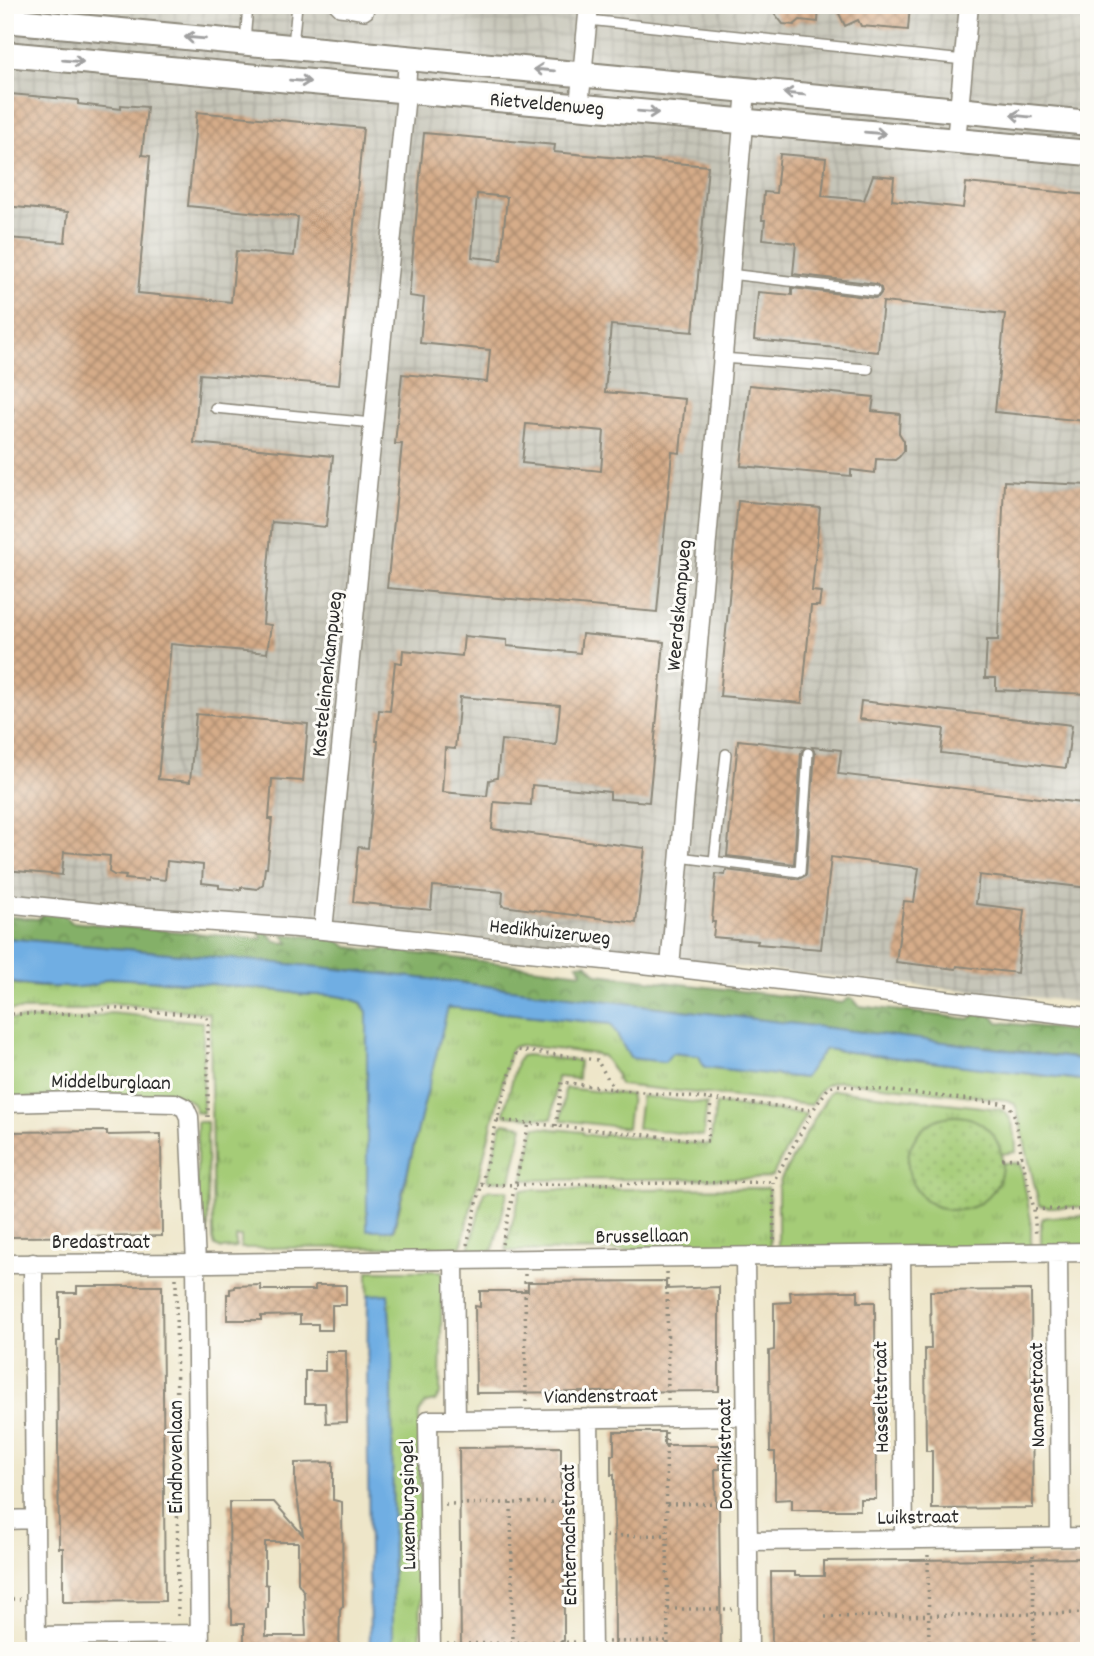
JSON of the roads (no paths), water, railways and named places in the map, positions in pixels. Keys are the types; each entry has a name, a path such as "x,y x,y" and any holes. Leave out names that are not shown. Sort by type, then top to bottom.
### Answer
{"main road":[{"name":"Rietveldenweg","path":"5,20 1089,123"},
{"name":"Rietveldenweg","path":"5,54 1089,153"}],"street":[{"path":"956,141 969,5"},
{"path":"579,106 588,13"},
{"name":"Kasteleinenkampweg","path":"323,930 408,58"},
{"name":"Weerdskampweg","path":"670,967 746,90"},
{"name":"Hedikhuizerweg","path":"5,903 120,915 323,930 670,967 1089,1017"},
{"name":"Middelburglaan","path":"5,1103 175,1103 185,1108 189,1117 196,1264"},
{"name":"Brussellaan","path":"196,1264 1089,1252"},
{"name":"Namenstraat","path":"1058,1253 1060,1537"},
{"name":"Hasseltstraat","path":"901,1255 904,1539"},
{"name":"Doornikstraat","path":"745,1257 749,1651"},
{"path":"456,1420 459,1260"},
{"path":"33,1263 36,1643 178,1634 199,1642"},
{"name":"Bredastraat","path":"5,1264 196,1264"},
{"name":"Eindhovenlaan","path":"196,1264 199,1642"},
{"name":"Viandenstraat","path":"456,1420 746,1416"},
{"name":"Echternachstraat","path":"589,1418 592,1646"},
{"name":"Luxemburgsingel","path":"431,1647 428,1420 456,1420"},
{"path":"5,1520 35,1519"},
{"name":"Luikstraat","path":"748,1541 1089,1536"}],"lane":[{"path":"245,42 248,5"},
{"path":"293,47 297,5"},
{"path":"332,5 339,11 347,9 365,15 370,5"},
{"path":"588,13 964,60"},
{"path":"729,274 875,291"},
{"path":"722,358 868,369"},
{"path":"215,408 373,423"},
{"path":"679,857 800,872 808,752"},
{"path":"714,861 726,754"}],"water":[{"path":"5,938 438,980 1089,1060 1089,1081 825,1049 804,1078 704,1067 699,1056 672,1053 665,1062 630,1058 611,1024 448,1007 393,1230 367,1230 367,1012 362,1003 333,996 113,978 78,987 37,986 13,982 5,980"},
{"path":"388,1294 392,1351 393,1651 370,1651 368,1295"}]}
